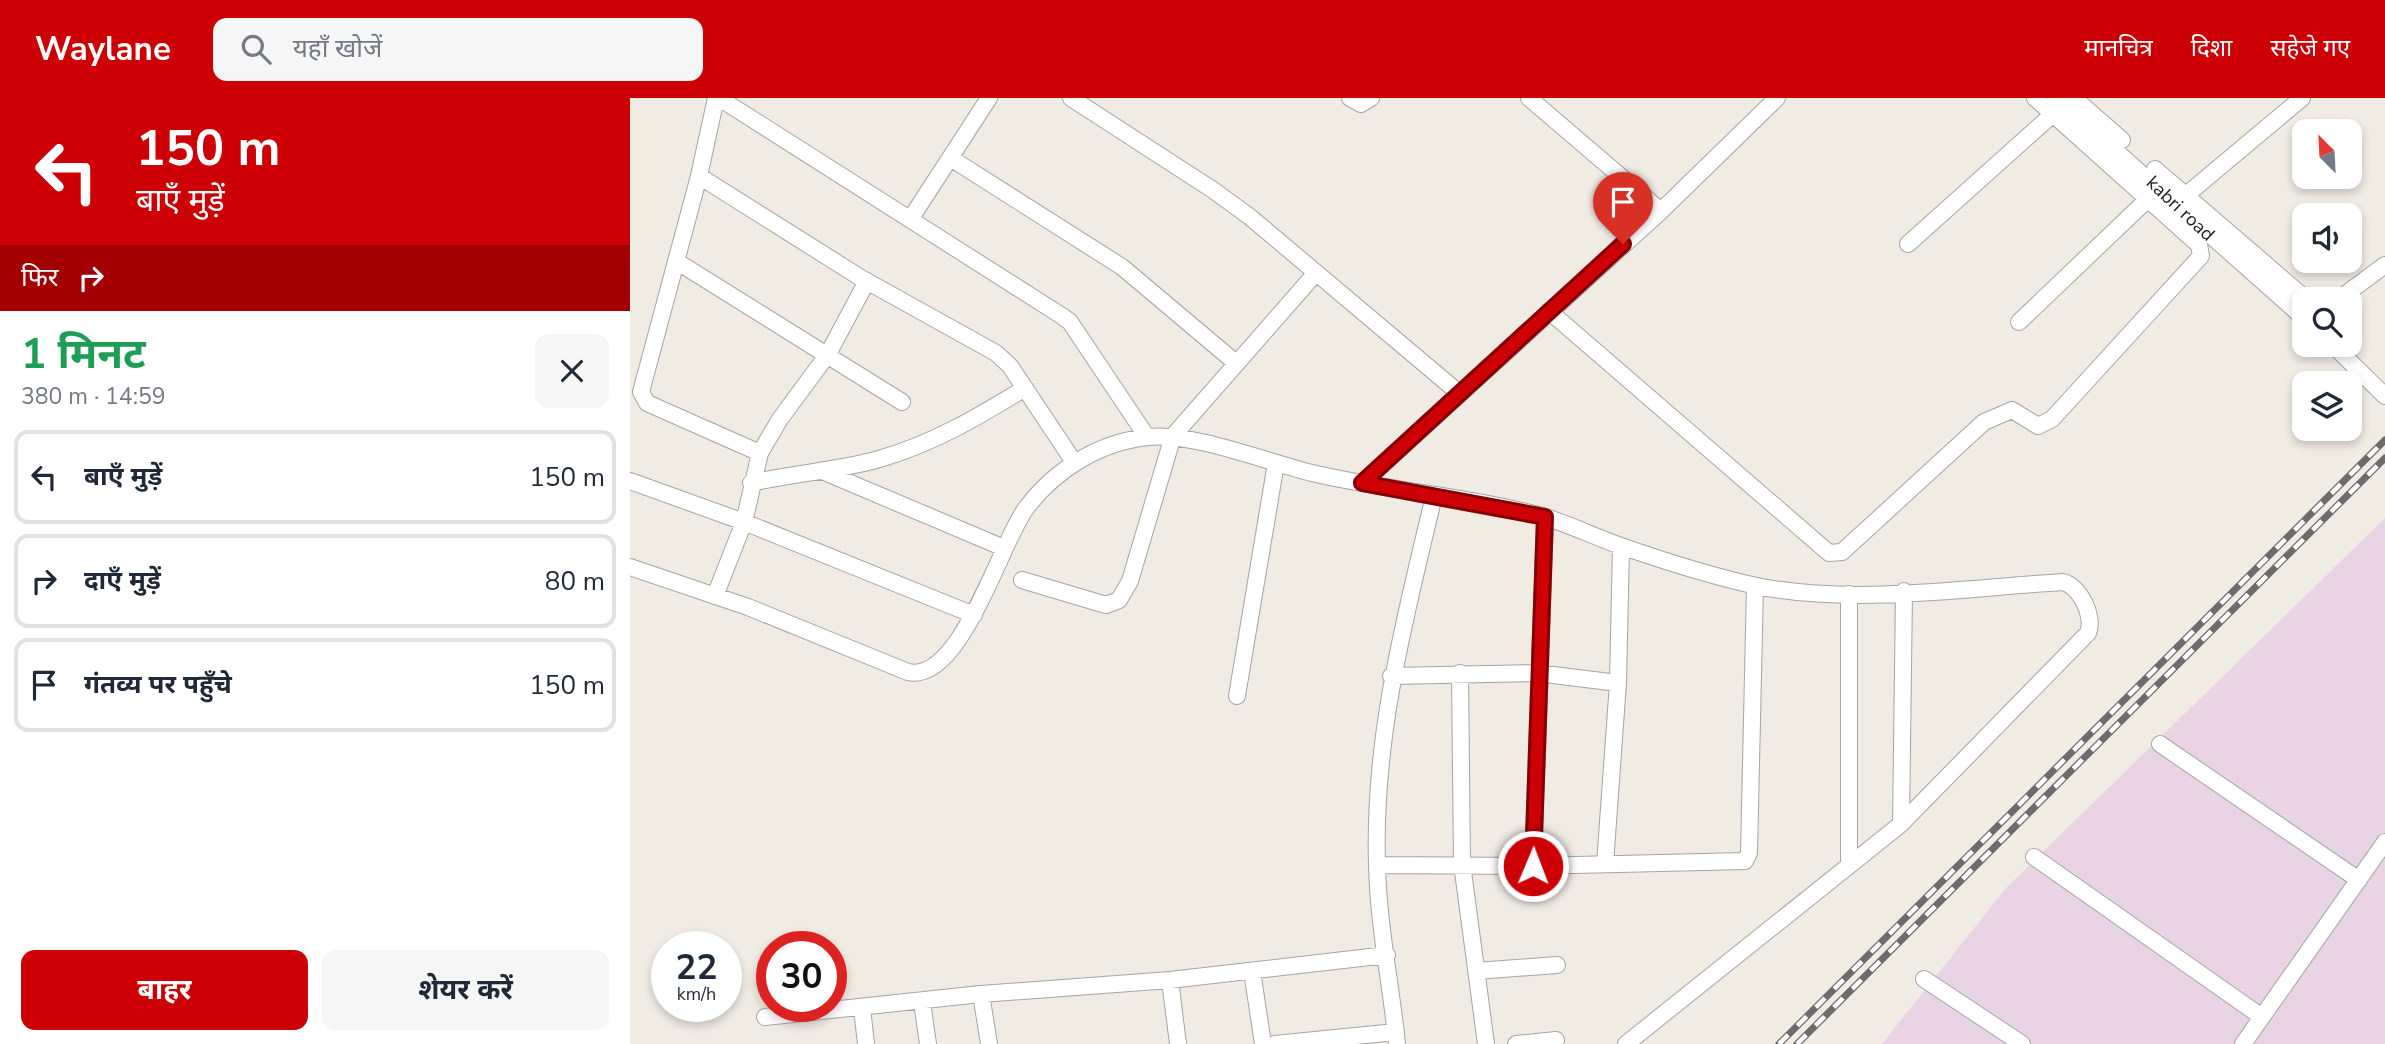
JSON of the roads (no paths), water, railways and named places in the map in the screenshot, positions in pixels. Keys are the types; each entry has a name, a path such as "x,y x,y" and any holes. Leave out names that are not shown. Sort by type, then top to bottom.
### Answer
{"street":[{"path":"760,453 643,399 641,392 718,98 911,218 1070,322 1147,437"},
{"path":"911,218 952,159 989,98"},
{"path":"1071,98 1213,190 1459,393"},
{"path":"1350,98 1361,104 1371,98"},
{"path":"1529,98 1661,211"},
{"path":"1362,483 1661,211 1777,98"},
{"path":"1549,311 1829,553 1836,554 1984,422 2012,410 2038,426 2052,419 2202,256 2199,245 2055,106 2035,98"},
{"path":"2074,98 2292,287"},
{"path":"2185,196 2302,98"},
{"path":"1908,244 2055,106"},
{"name":"kabri road","path":"2055,106 2292,307"},
{"path":"952,159 1122,267 1236,363"},
{"path":"699,176 867,281 996,353 1025,388 1074,462"},
{"path":"2019,323 2149,198"},
{"path":"676,261 902,402"},
{"path":"2355,287 2385,265"},
{"path":"1022,580 1106,605 1119,600 1130,582 1173,436 1315,274"},
{"path":"715,596 744,522 760,453 780,419 828,354 867,281"},
{"path":"2345,357 2385,396"},
{"path":"751,483 879,459 941,437 1025,388"},
{"path":"630,567 715,596 914,673 924,673 933,668 974,615 1004,548 1027,507 1074,462 1147,437 1173,436 1362,483 1545,517 1621,546 1755,586 1797,593 1849,594 2063,582 2077,592 2091,623 2084,638 1901,824 1626,1044"},
{"path":"1237,695 1276,463"},
{"path":"822,471 1004,548"},
{"path":"630,481 744,522 974,615"},
{"path":"1275,1044 1397,1038 1377,865 1380,748 1391,676 1434,496"},
{"path":"1533,866 1537,674 1545,517"},
{"path":"1605,864 1618,683 1621,546"},
{"path":"1377,865 1736,863 1748,857 1755,586"},
{"path":"1901,824 1904,591"},
{"path":"1849,594 1849,865"},
{"path":"1460,673 1462,864 1486,1044"},
{"path":"1391,676 1537,674 1618,683"},
{"path":"2160,744 2359,880"},
{"path":"2243,1044 2385,842"},
{"path":"2034,857 2262,1017"},
{"path":"847,1009 981,994 1170,980 1387,955"},
{"path":"1476,971 1557,965"},
{"path":"1252,971 1263,1044"},
{"path":"1924,979 2022,1044"},
{"path":"1170,980 1178,1044"},
{"path":"981,994 989,1044"},
{"path":"922,1002 928,1044"},
{"path":"862,1008 866,1044"},
{"path":"1516,1044 1556,1040"}],"railway":[{"path":"1779,1044 2385,440"},
{"path":"1797,1044 2385,458"}]}
